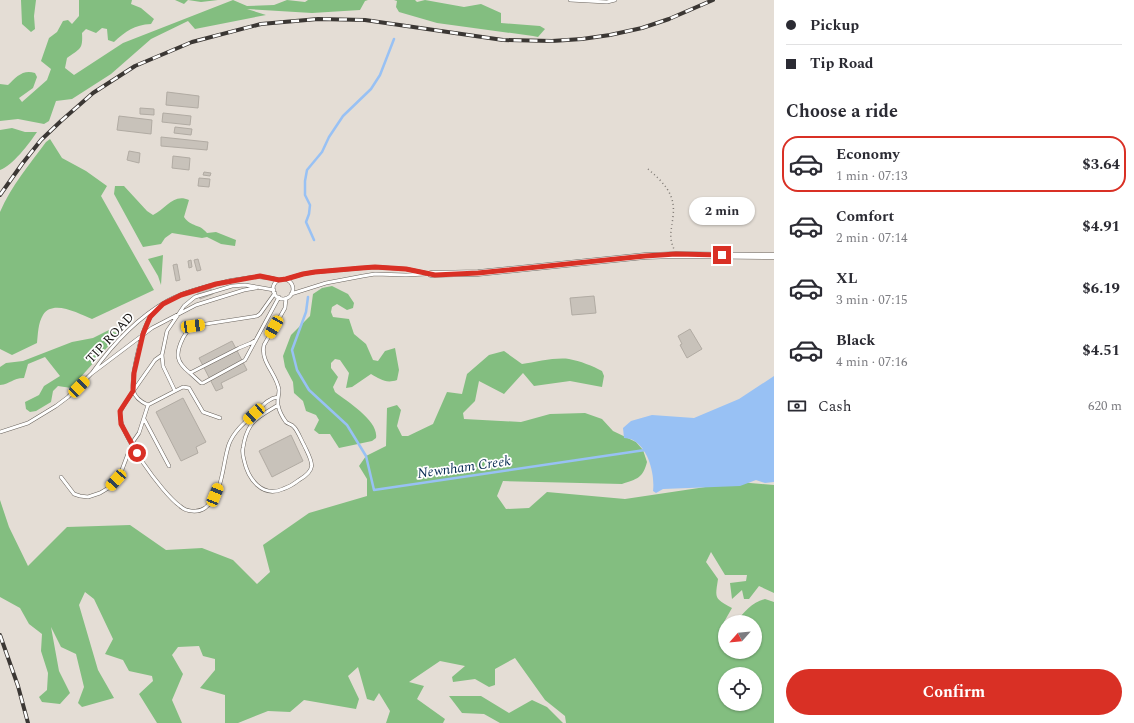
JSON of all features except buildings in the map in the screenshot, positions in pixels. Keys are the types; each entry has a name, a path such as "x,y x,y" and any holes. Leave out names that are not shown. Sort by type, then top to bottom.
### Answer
{"street":[{"path":"431,274 478,273 676,254 774,256"}],"lane":[{"path":"570,0 607,2 615,0"},
{"path":"279,297 245,360 201,383 182,366 178,355 179,348 190,328 193,326 257,316 260,314 274,291 275,284 279,280 315,272 375,267 406,269 431,274"},
{"path":"175,391 162,366 162,355 167,331 184,306 195,297 232,286 245,285 274,291 279,297 286,298 291,294 326,283 375,274 431,274"},
{"name":"TIP ROAD","path":"91,374 102,358 128,330 142,318 168,301 181,295 216,284 260,276 279,280"},
{"path":"286,279 293,286 291,294"},
{"name":"TIP ROAD","path":"0,432 28,423 56,406 68,397 91,374 143,334 196,305 244,290 259,288"},
{"path":"278,405 258,418 252,424 242,449 246,467 253,482 263,490 270,492 288,488 305,477 312,469 310,457 294,427 286,422 278,405 279,390 263,351 264,345 286,308 286,298"},
{"path":"148,405 140,401 133,391 134,373 143,334 150,317 158,308"},
{"path":"190,373 256,340"},
{"path":"162,355 155,360 120,411 121,424 142,463 180,507 189,511 203,509 210,503 220,482 230,442 235,434 244,422 272,398 278,397"},
{"path":"61,477 74,494 80,496 88,497 100,494 110,487 116,480 132,443 139,433 148,405 183,387 189,388 203,412 220,418"},
{"path":"144,419 169,466"}],"path":[{"path":"648,169 663,181 672,197 674,209 670,241 676,254"}],"green space":[{"path":"21,0 36,0 34,16 35,29 31,32 22,24"},
{"path":"79,0 132,0 131,4 141,8 154,19 151,24 131,29 114,42 108,40 107,29 102,28 96,33 86,29 82,33 82,43 80,48 67,58 65,68 74,75 123,43 233,0 247,6 274,5 287,0 305,2 308,0 368,0 365,1 360,10 312,13 247,9 266,15 195,29 188,21 151,39 111,74 72,99 56,101 49,121 44,124 18,119 0,121 0,84 8,85 23,73 35,73 37,77 33,88 19,98 22,102 47,80 51,69 41,61 49,38 57,32 63,21 68,20 72,24 79,16"},
{"path":"175,0 188,0 184,4"},
{"path":"188,0 218,0 201,2"},
{"path":"394,0 415,0 417,2 425,0 464,7 481,4 501,13 501,23 540,26 545,29 538,37 437,23 399,12 396,7 397,1"},
{"path":"12,128 25,132 37,132 15,159 0,170 0,130"},
{"path":"50,139 62,158 86,171 107,186 101,196 154,290 92,319 66,309 53,308 47,310 40,321 37,343 12,355 0,349 0,212 4,202 21,176 46,142"},
{"path":"115,186 124,186 147,211 153,215 174,200 183,198 189,200 184,217 190,223 201,228 207,233 216,232 236,240 235,246 221,244 207,237 202,238 172,233 165,238 161,244 143,247 114,194"},
{"path":"163,255 161,285 158,276 148,259"},
{"path":"332,286 348,294 354,303 353,308 347,310 337,304 332,307 331,312 333,317 349,319 354,334 366,344 373,360 378,361 385,351 395,348 399,370 397,380 386,381 371,374 352,387 346,388 349,373 340,360 335,359 331,363 331,368 338,377 333,387 335,392 362,412 373,425 376,432 376,438 372,441 339,448 330,434 319,434 314,430 319,420 316,415 306,411 303,401 294,393 293,382 285,367 283,356 291,335 310,316 313,294 322,288"},
{"path":"109,330 119,334 71,388 58,386 53,391 51,402 36,411 30,412 26,409 25,402 39,395 44,386 60,376 45,357 28,364 24,378 0,385 0,367 6,363 23,361 72,342 93,338"},
{"path":"504,351 522,364 546,360 569,359 602,371 604,376 602,387 570,381 534,386 523,373 504,394 479,381 475,401 463,413 464,419 521,422 550,414 585,413 602,419 613,431 636,442 643,450 647,462 644,471 639,477 622,484 503,481 497,496 506,509 529,508 547,492 625,499 739,482 774,485 774,593 759,586 749,599 744,599 742,590 732,599 730,583 746,581 747,575 725,575 711,552 706,562 718,579 716,591 717,597 719,600 732,608 728,615 718,615 718,659 762,659 762,615 742,615 756,602 765,599 774,602 774,723 566,723 565,716 545,700 515,658 495,669 495,685 489,687 475,679 453,682 452,677 465,666 440,661 409,682 424,686 417,699 445,719 443,723 386,723 390,711 379,693 374,701 367,699 358,667 348,676 359,699 356,709 304,700 290,712 268,711 238,723 225,723 225,695 200,688 215,670 215,659 203,656 199,646 178,647 172,655 183,674 172,700 182,723 157,723 139,694 153,681 152,676 129,671 123,660 105,654 113,639 94,599 85,592 79,605 98,670 114,698 82,707 78,703 84,687 76,654 61,647 51,627 59,671 70,693 60,704 42,702 39,697 47,690 48,673 41,651 42,634 29,624 20,608 0,597 0,500 9,527 28,566 67,527 130,525 166,550 202,548 233,560 257,584 270,572 263,545 309,513 367,496 367,479 359,466 366,456 386,446 387,408 397,405 401,410 397,426 402,436 408,436 433,424 447,392 462,394 467,374 489,355"},
{"path":"449,696 481,696 509,713 532,700 547,707 563,723 500,723 484,714 462,713"}],"water":[{"path":"774,376 774,482 765,483 756,480 740,486 663,489 656,493 653,491 652,470 647,456 639,444 628,438 624,438 623,428 631,421 652,415 694,418 739,399"}],"waterway":[{"name":"Newnham Creek","path":"314,240 306,222 310,205 305,195 307,170 322,152 329,137 343,116 371,89 380,75 394,39"},
{"name":"Newnham Creek","path":"308,297 306,312 292,350 297,370 309,390 347,425 366,456 374,490 645,450"}],"railway":[{"path":"0,195 41,140 93,93 135,66 192,42 261,24 318,19 365,20 503,40 552,41 582,39 642,28 669,19 713,0"},
{"path":"0,635 18,686 28,723"}],"route":[{"path":"137,453 121,424 120,411 133,391 134,373 143,334 150,317 163,304 181,295 237,279 260,276 271,277 279,280 326,270 375,267 406,269 435,275 478,273 645,256 676,254 722,255"}]}
